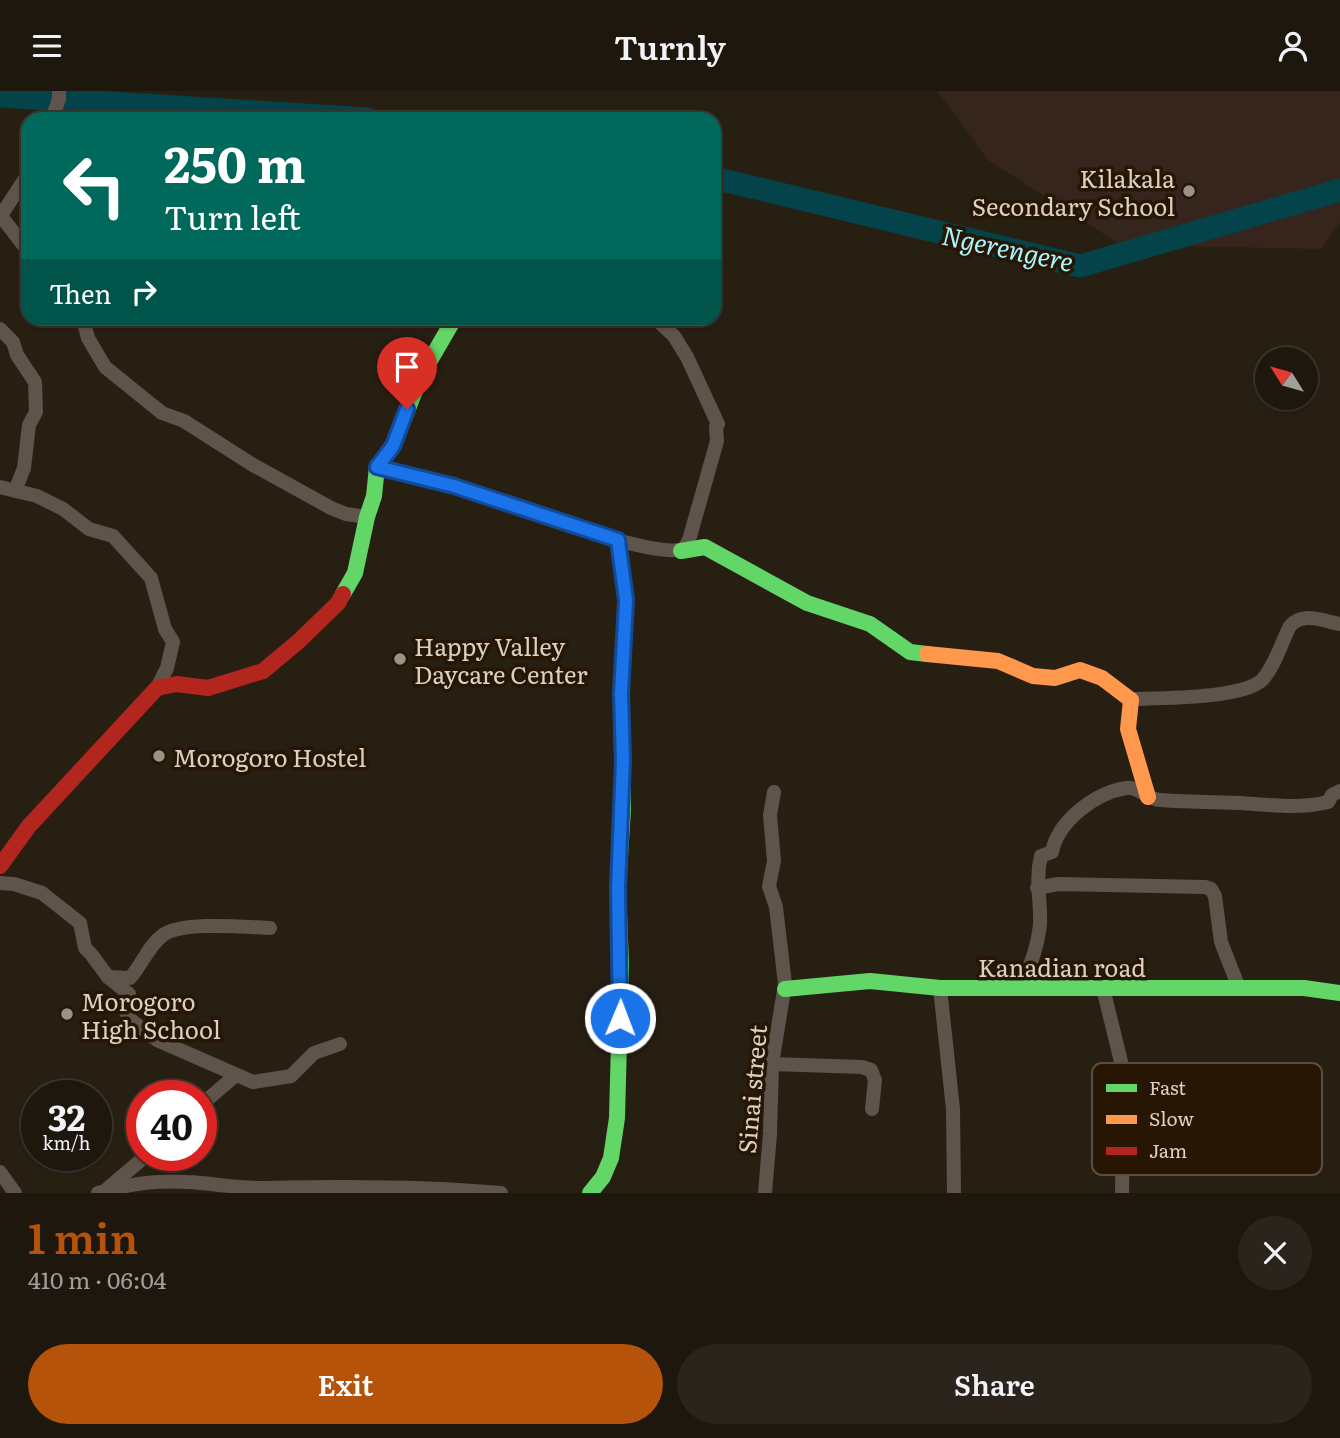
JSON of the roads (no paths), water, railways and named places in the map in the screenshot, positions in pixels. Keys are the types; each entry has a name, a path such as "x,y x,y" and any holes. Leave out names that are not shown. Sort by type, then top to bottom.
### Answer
{"street":[{"path":"55,112 60,99 59,91"},
{"path":"21,185 0,217 21,242"},
{"path":"85,326 88,338 105,367 162,413 184,421 253,465 331,508 346,514 367,517"},
{"path":"157,688 177,684 208,688 263,671 338,603 355,573 362,549 367,517 374,496 377,467 393,446 421,376 450,326"},
{"path":"663,326 674,336 687,357 718,424 717,441 693,528 687,546 681,551"},
{"path":"0,329 13,342 17,355 35,382 36,412 29,425 24,468 15,491"},
{"path":"377,467 454,486 618,540 668,551 705,547 807,603 870,624 910,652 998,661 1032,676 1055,678 1080,670 1102,678 1131,699 1223,694 1251,687 1263,678 1295,620 1308,617 1340,624"},
{"path":"0,487 37,496 63,509 89,529 113,536 150,578 165,629 173,642 167,668 157,688 29,826 0,866"},
{"path":"590,1193 600,1182 612,1156 617,1127 621,964 618,888 623,797 621,694 626,600 618,540"},
{"path":"1131,699 1128,729 1149,797"},
{"path":"1021,989 1036,947 1040,925 1037,888 1041,856 1052,852 1060,831 1080,811 1105,795 1132,787 1158,800 1292,806 1328,802 1332,795 1340,791"},
{"name":"Sinai street","path":"765,1193 772,1064 785,989 776,907 769,885 774,861 770,815 774,792"},
{"path":"0,883 14,884 41,893 79,923 85,948 107,977 129,994 124,1009 132,1021 157,1040 253,1082 291,1076 314,1053 340,1044"},
{"path":"1037,888 1058,884 1163,885 1211,889 1215,896 1221,942 1240,988"},
{"path":"107,977 130,978 153,946 171,931 192,926 270,928"},
{"name":"Kanadian road","path":"785,989 870,981 940,988 1304,988 1340,993"},
{"path":"940,988 953,1109 954,1193"},
{"path":"1103,988 1121,1063"},
{"path":"772,1064 862,1067 871,1070 874,1080 872,1109"},
{"path":"217,1092 236,1076"},
{"path":"101,1192 127,1171"},
{"path":"0,1173 15,1193"},
{"path":"1122,1175 1122,1193"},
{"path":"101,1192 142,1182 165,1181 265,1191 362,1186 501,1193"}],"waterway":[{"name":"Ngerengere","path":"0,96 256,112"},
{"name":"Ngerengere","path":"721,180 1080,266 1340,190"}],"place":[{"name":"Kilakala Secondary School","path":"1189,191"},
{"name":"Happy Valley Daycare Center","path":"400,659"},
{"name":"Morogoro Hostel","path":"159,756"},
{"name":"Morogoro High School","path":"67,1014"}]}
